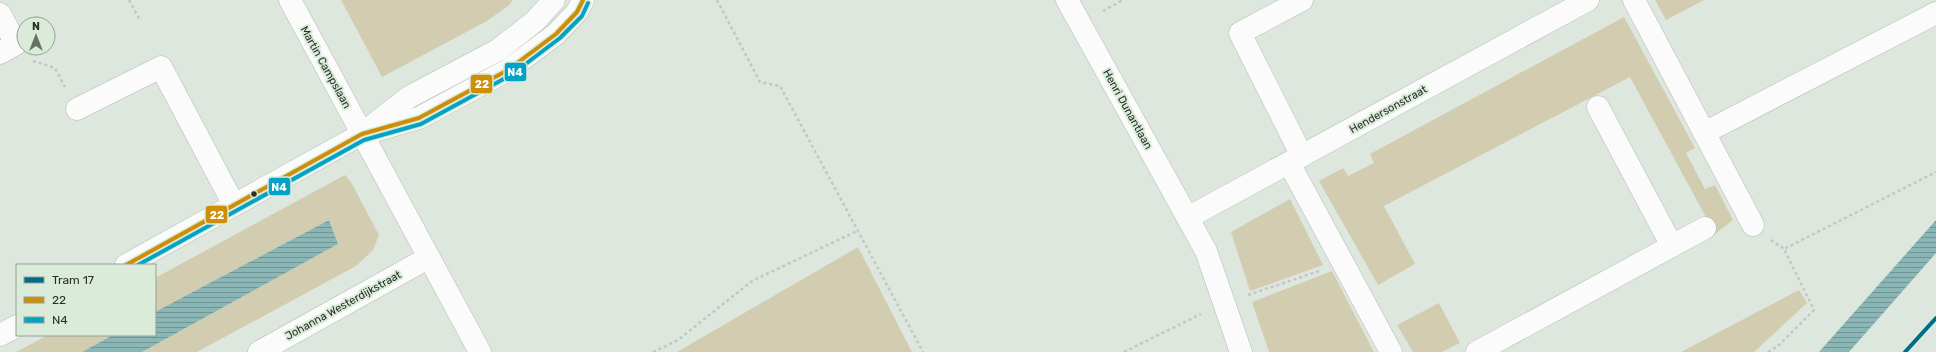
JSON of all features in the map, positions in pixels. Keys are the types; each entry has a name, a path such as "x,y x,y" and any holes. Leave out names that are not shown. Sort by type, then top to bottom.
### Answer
{"street":[{"name":"Martin Campslaan","path":"290,0 480,352"},
{"path":"128,264 362,134 409,97 498,50 535,21 554,0"},
{"path":"362,134 419,118 508,70 556,34 577,12 583,0"},
{"name":"Henri Dunantlaan","path":"1067,0 1189,217 1206,251 1241,352"},
{"path":"1302,0 1240,33 1296,159 1391,352"},
{"path":"1634,0 1753,225"},
{"name":"Hendersonstraat","path":"1189,217 1584,1"},
{"path":"1704,133 1936,13"},
{"path":"0,14 16,44 2,52"},
{"path":"77,109 161,67 234,205"},
{"path":"1598,107 1672,246"},
{"path":"1478,352 1705,228"},
{"name":"Johanna Westerdijkstraat","path":"259,352 428,258"},
{"path":"0,335 16,327"}],"path":[{"path":"129,0 140,20"},
{"path":"717,0 760,82 780,86 923,352"},
{"path":"2,52 55,68 77,109"},
{"path":"1768,352 1778,346 1814,310 1784,249 1936,172"},
{"path":"653,352 678,340 752,281 857,231"}],"shaded area":[{"path":"341,0 513,0 508,6 487,21 382,77"},
{"path":"1655,0 1704,0 1666,20"},
{"path":"1624,17 1695,148 1686,153 1705,189 1715,185 1733,220 1715,234 1630,77 1384,206 1415,264 1378,285 1319,181 1343,168 1348,176 1374,163 1370,154"},
{"path":"345,175 352,184 379,235 373,250 356,266 197,352 142,352 338,244 329,220 156,311 156,277"},
{"path":"1290,199 1323,265 1250,291 1231,232"},
{"path":"858,247 912,352 677,352"},
{"path":"1332,271 1374,352 1269,352 1252,302"},
{"path":"1799,290 1807,303 1754,352 1681,352"},
{"path":"1439,303 1460,343 1442,352 1413,352 1397,325"},
{"path":"46,336 111,336 82,352 16,352"}],"water":[{"path":"329,220 338,244 142,352 82,352 111,336 156,336 156,311"},
{"path":"1936,220 1936,253 1849,352 1819,352"}],"tram line":[{"name":"17","path":"1905,352 1936,318"}],"transit line":[{"name":"22","path":"128,264 362,134 419,118 508,70 556,34 577,12 583,0"},
{"name":"N4","path":"140,264 364,140 421,124 511,75 560,38 582,16 588,3"}]}
